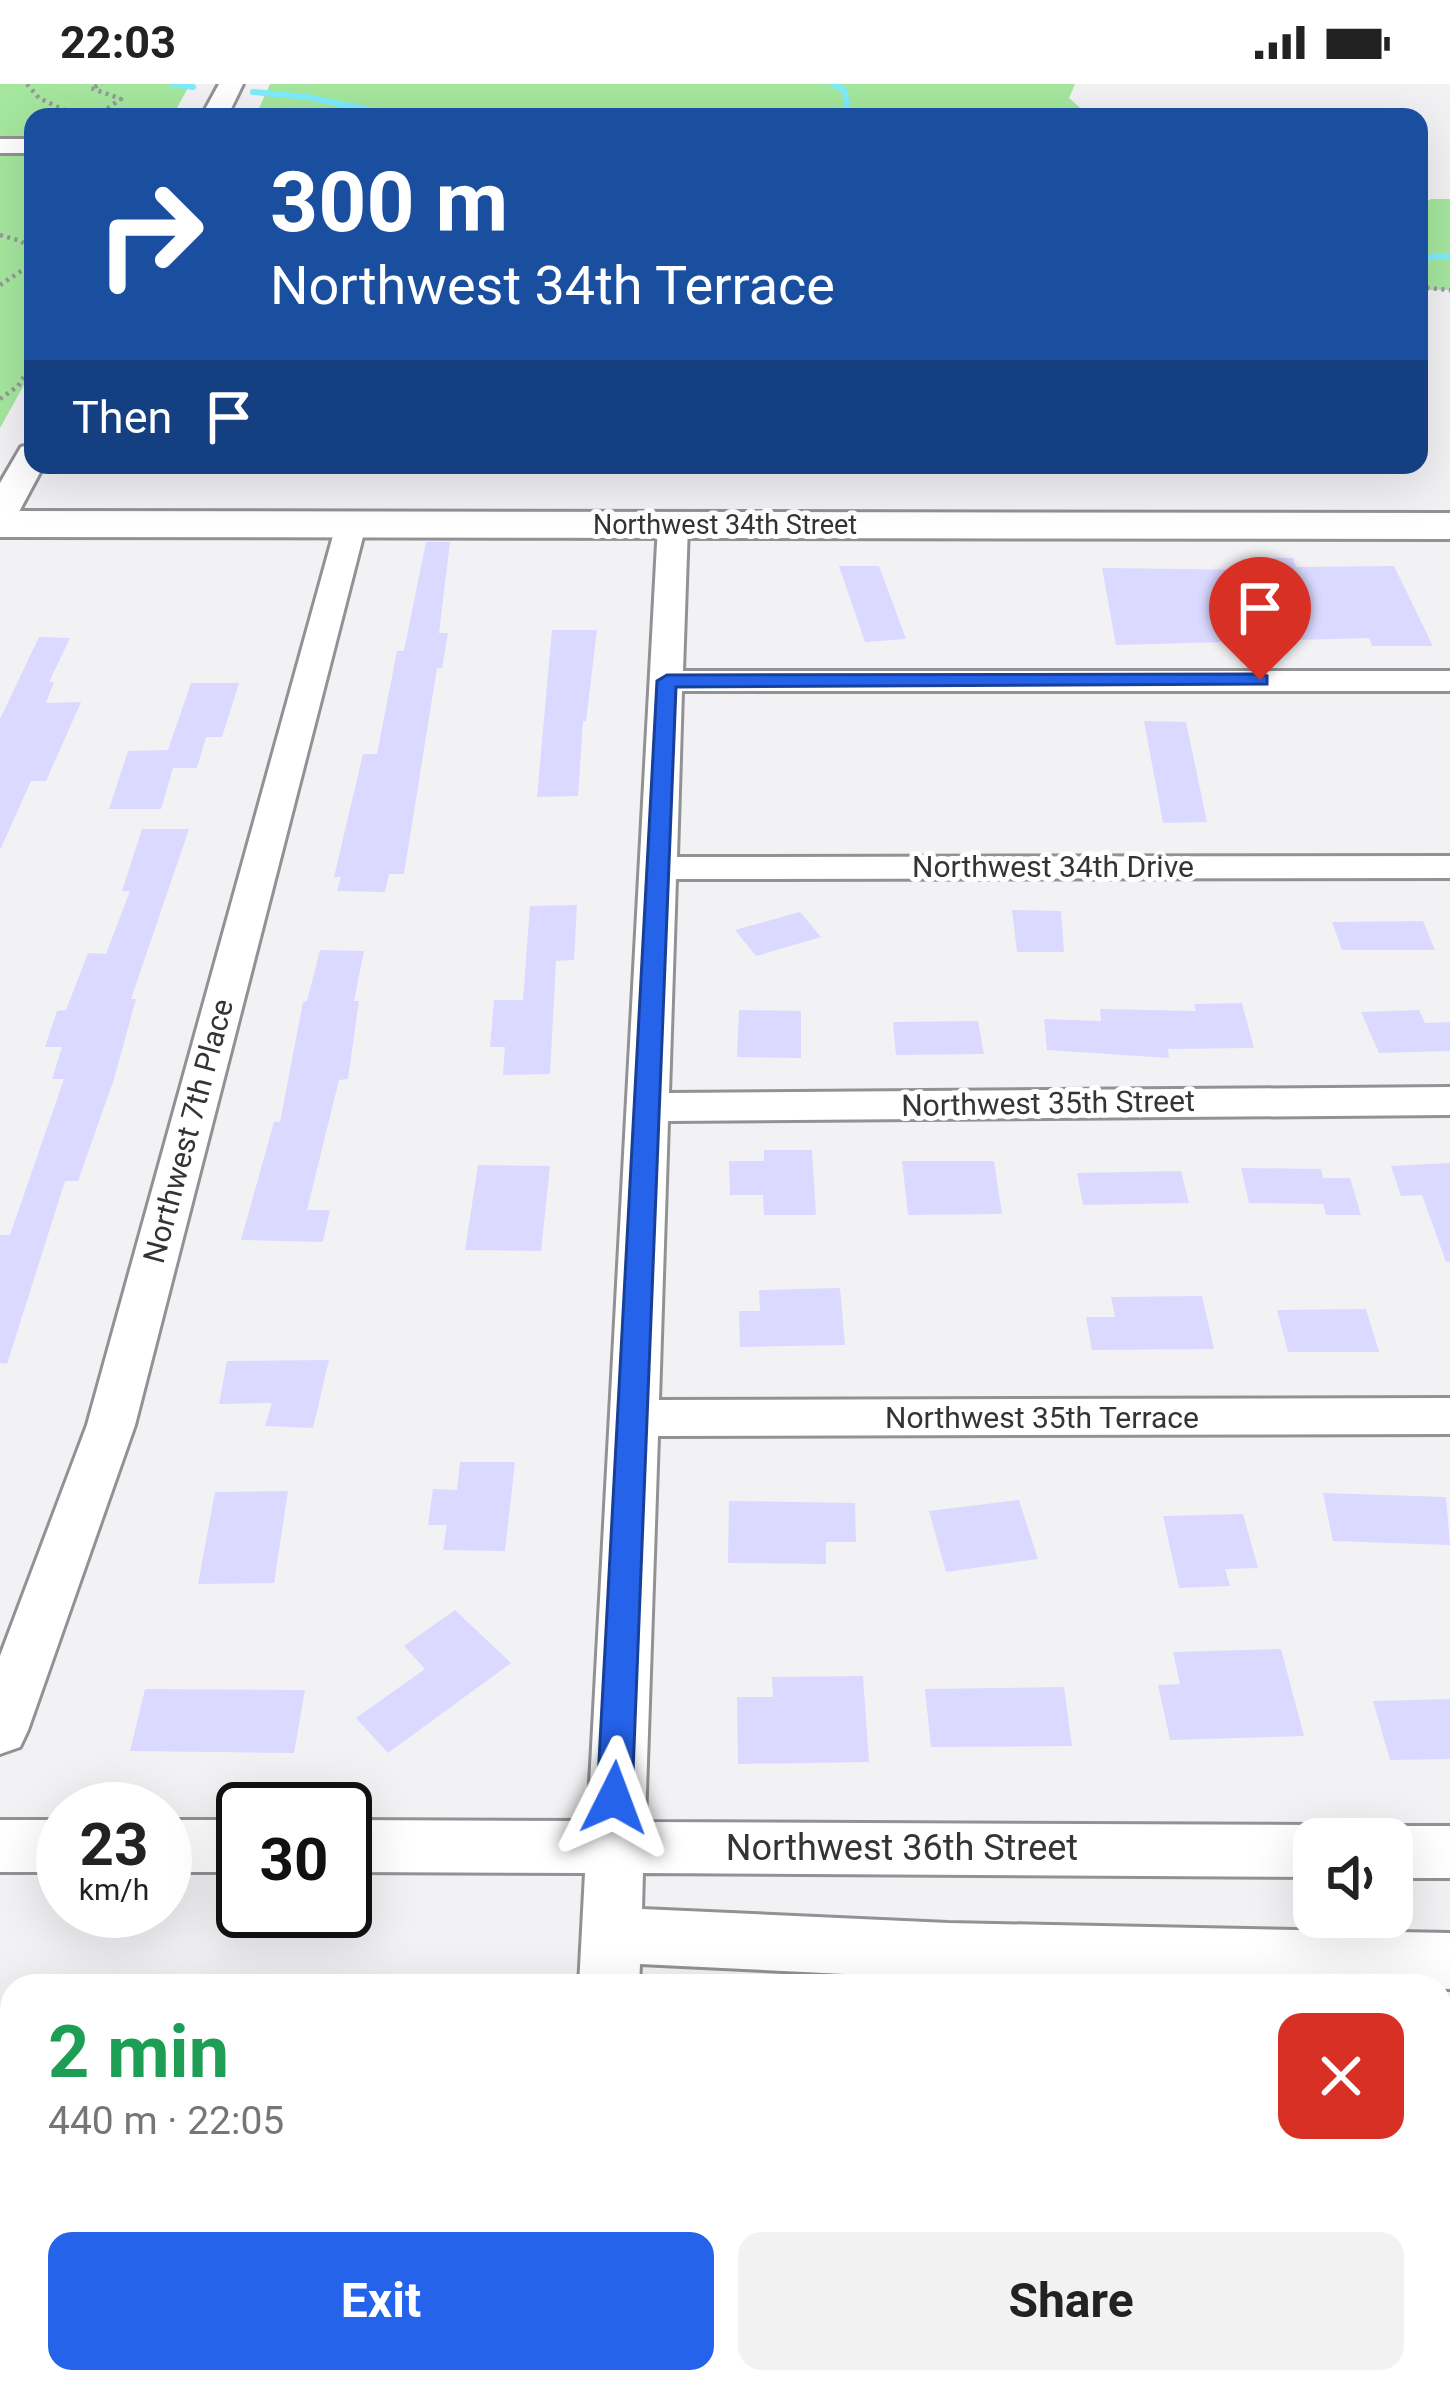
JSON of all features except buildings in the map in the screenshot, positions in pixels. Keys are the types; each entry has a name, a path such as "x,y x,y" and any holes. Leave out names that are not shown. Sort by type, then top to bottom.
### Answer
{"main road":[{"name":"Northwest 34th Street","path":"0,524 1450,526"}],"street":[{"path":"0,515 24,471"},
{"name":"Northwest 7th Place","path":"0,1730 110,1425 351,525"},
{"path":"673,525 609,1960 948,1951 1450,1961"},
{"path":"667,681 1450,680"},
{"name":"Northwest 34th Drive","path":"656,868 1450,867"},
{"name":"Northwest 35th Street","path":"647,1107 1450,1101"},
{"name":"Northwest 35th Terrace","path":"634,1418 1450,1416"},
{"path":"0,1846 36,1846"},
{"name":"Northwest 36th Street","path":"372,1846 1293,1851"},
{"path":"1413,1852 1450,1852"}],"path":[{"path":"27,84 39,98 60,108"},
{"path":"102,84 91,88 121,100 109,108"},
{"path":"0,399 24,377"}],"green space":[{"path":"0,84 190,84 177,108 24,108 24,140 0,140"},
{"path":"270,84 1075,84 1069,98 1080,108 259,108"},
{"path":"0,154 24,154 24,385 0,428"},
{"path":"1450,199 1450,290 1428,290 1428,201"}],"waterway":[{"path":"173,84 193,87"},
{"path":"833,84 845,91 847,108"},
{"path":"253,92 360,108"},
{"path":"1428,257 1450,256"}],"route":[{"path":"614,1798 667,681 1260,680"}]}
